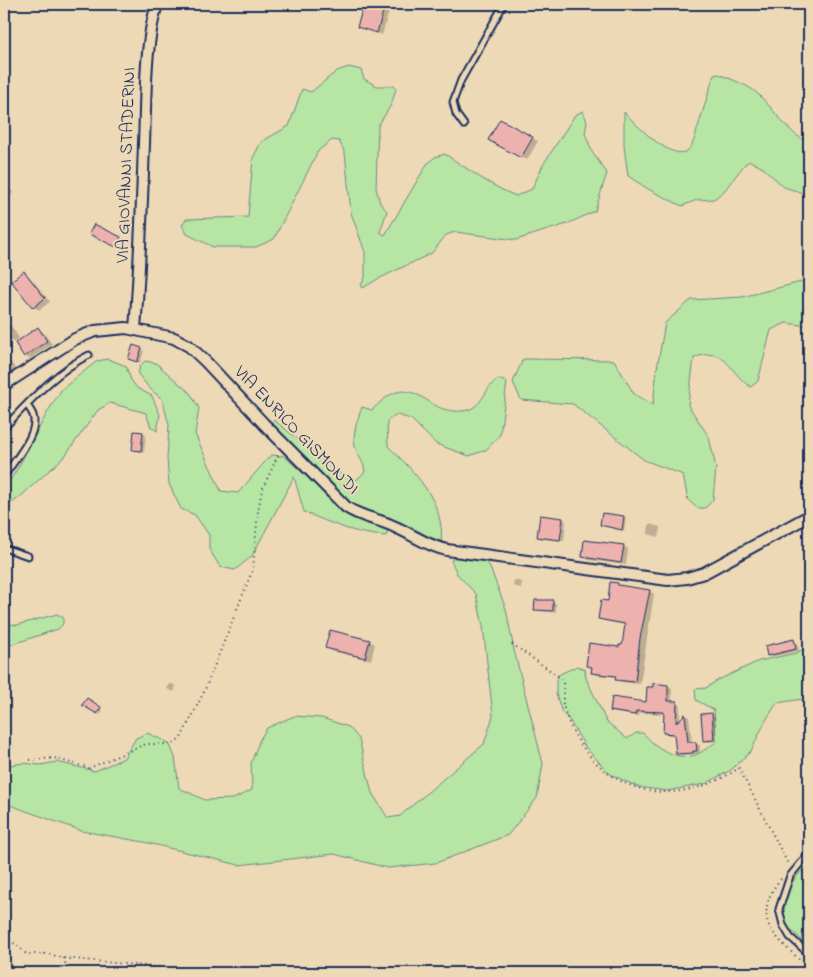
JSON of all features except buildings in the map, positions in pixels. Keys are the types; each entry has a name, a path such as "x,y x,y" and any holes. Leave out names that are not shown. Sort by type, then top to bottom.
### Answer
{"street":[{"name":"VIA GIOVANNI STADERINI","path":"135,329 141,250 147,74 151,32 157,4"},
{"name":"VIA ENRICO GISMONDI","path":"4,385 75,339 85,335 114,328 135,329 174,338 188,346 206,362 283,444 348,509 395,527 431,546 447,550 678,580 705,572 809,516"}],"lane":[{"path":"464,125 456,114 453,102 461,80 504,4"},
{"path":"4,428 51,381 79,359 89,354"},
{"path":"4,477 23,450 31,434 34,416 27,405"},
{"path":"4,548 28,556"},
{"path":"809,853 790,876 780,909 783,925 790,937 809,954"}],"path":[{"path":"30,760 54,758 89,768 146,744 174,744 181,738 204,692 253,569 258,511 262,490 283,444"},
{"path":"512,644 561,678 564,684 563,704 569,722 581,744 596,762 615,778 640,789 678,792 706,786 724,778 739,768 794,871"},
{"path":"4,940 12,942 26,954 49,954 63,958 219,973"},
{"path":"63,958 68,970 72,973"}],"green space":[{"path":"349,67 361,70 364,79 377,86 394,86 396,89 391,105 378,126 376,188 380,203 387,211 380,232 385,235 427,164 435,157 445,154 488,182 516,196 532,189 543,165 575,115 583,111 587,122 585,133 592,152 607,173 595,211 567,224 516,240 455,232 446,235 432,253 363,288 361,285 365,278 365,252 351,213 345,153 339,141 332,140 318,151 274,239 256,247 213,247 187,234 182,225 186,219 248,217 253,158 261,142 289,126 302,89 311,92 337,71"},
{"path":"719,74 744,85 758,94 794,133 809,143 809,195 784,187 763,168 750,161 745,164 724,191 714,199 697,200 682,206 648,189 628,176 624,146 624,112 643,131 661,145 669,150 685,152 690,148 694,140 714,75"},
{"path":"809,280 809,326 786,323 771,330 758,381 751,387 721,358 714,355 705,355 694,358 688,405 709,437 716,468 713,500 705,508 697,508 688,500 683,475 644,460 573,404 521,400 513,382 523,359 614,360 634,394 653,405 665,323 691,300 742,297"},
{"path":"108,359 126,366 131,380 137,388 152,396 160,415 157,431 151,427 146,413 110,403 98,410 65,456 19,498 4,508 4,490 62,389 97,361"},
{"path":"145,361 156,363 190,393 199,408 195,434 221,491 238,493 271,455 284,456 353,518 388,530 386,536 354,531 304,512 294,477 252,556 235,570 220,567 209,549 209,535 195,515 181,509 169,484 167,459 169,425 162,399 150,389 138,374 140,366"},
{"path":"498,379 507,382 500,435 486,450 469,456 436,444 411,419 397,415 387,421 388,446 418,477 433,501 441,528 441,543 345,502 270,424 274,420 343,476 356,480 365,472 354,441 362,407 372,410 390,395 403,391 415,394 443,409 469,410 479,403 489,387"},
{"path":"457,555 481,558 489,565 506,609 514,650 543,764 537,798 508,835 436,863 388,868 334,854 239,865 144,842 82,831 4,803 4,761 10,765 23,763 40,765 57,762 95,771 124,758 136,738 147,733 169,743 175,757 179,788 205,800 233,799 252,790 251,763 260,739 267,728 294,716 322,718 349,727 359,739 372,793 388,818 400,816 484,744 493,716 483,626 476,594 457,574 451,560"},
{"path":"57,614 63,617 63,624 58,629 4,647 4,623 17,625"},
{"path":"809,646 809,698 777,703 766,720 751,751 731,770 705,784 667,791 638,787 610,774 586,748 568,718 562,713 556,694 556,679 560,674 577,666 585,669 586,678 606,721 627,739 636,733 643,733 653,743 671,754 692,756 702,752 716,742 714,710 696,700 695,689 706,688 718,680 759,661 796,653"},
{"path":"809,863 809,947 786,925 784,909 790,884"}]}
